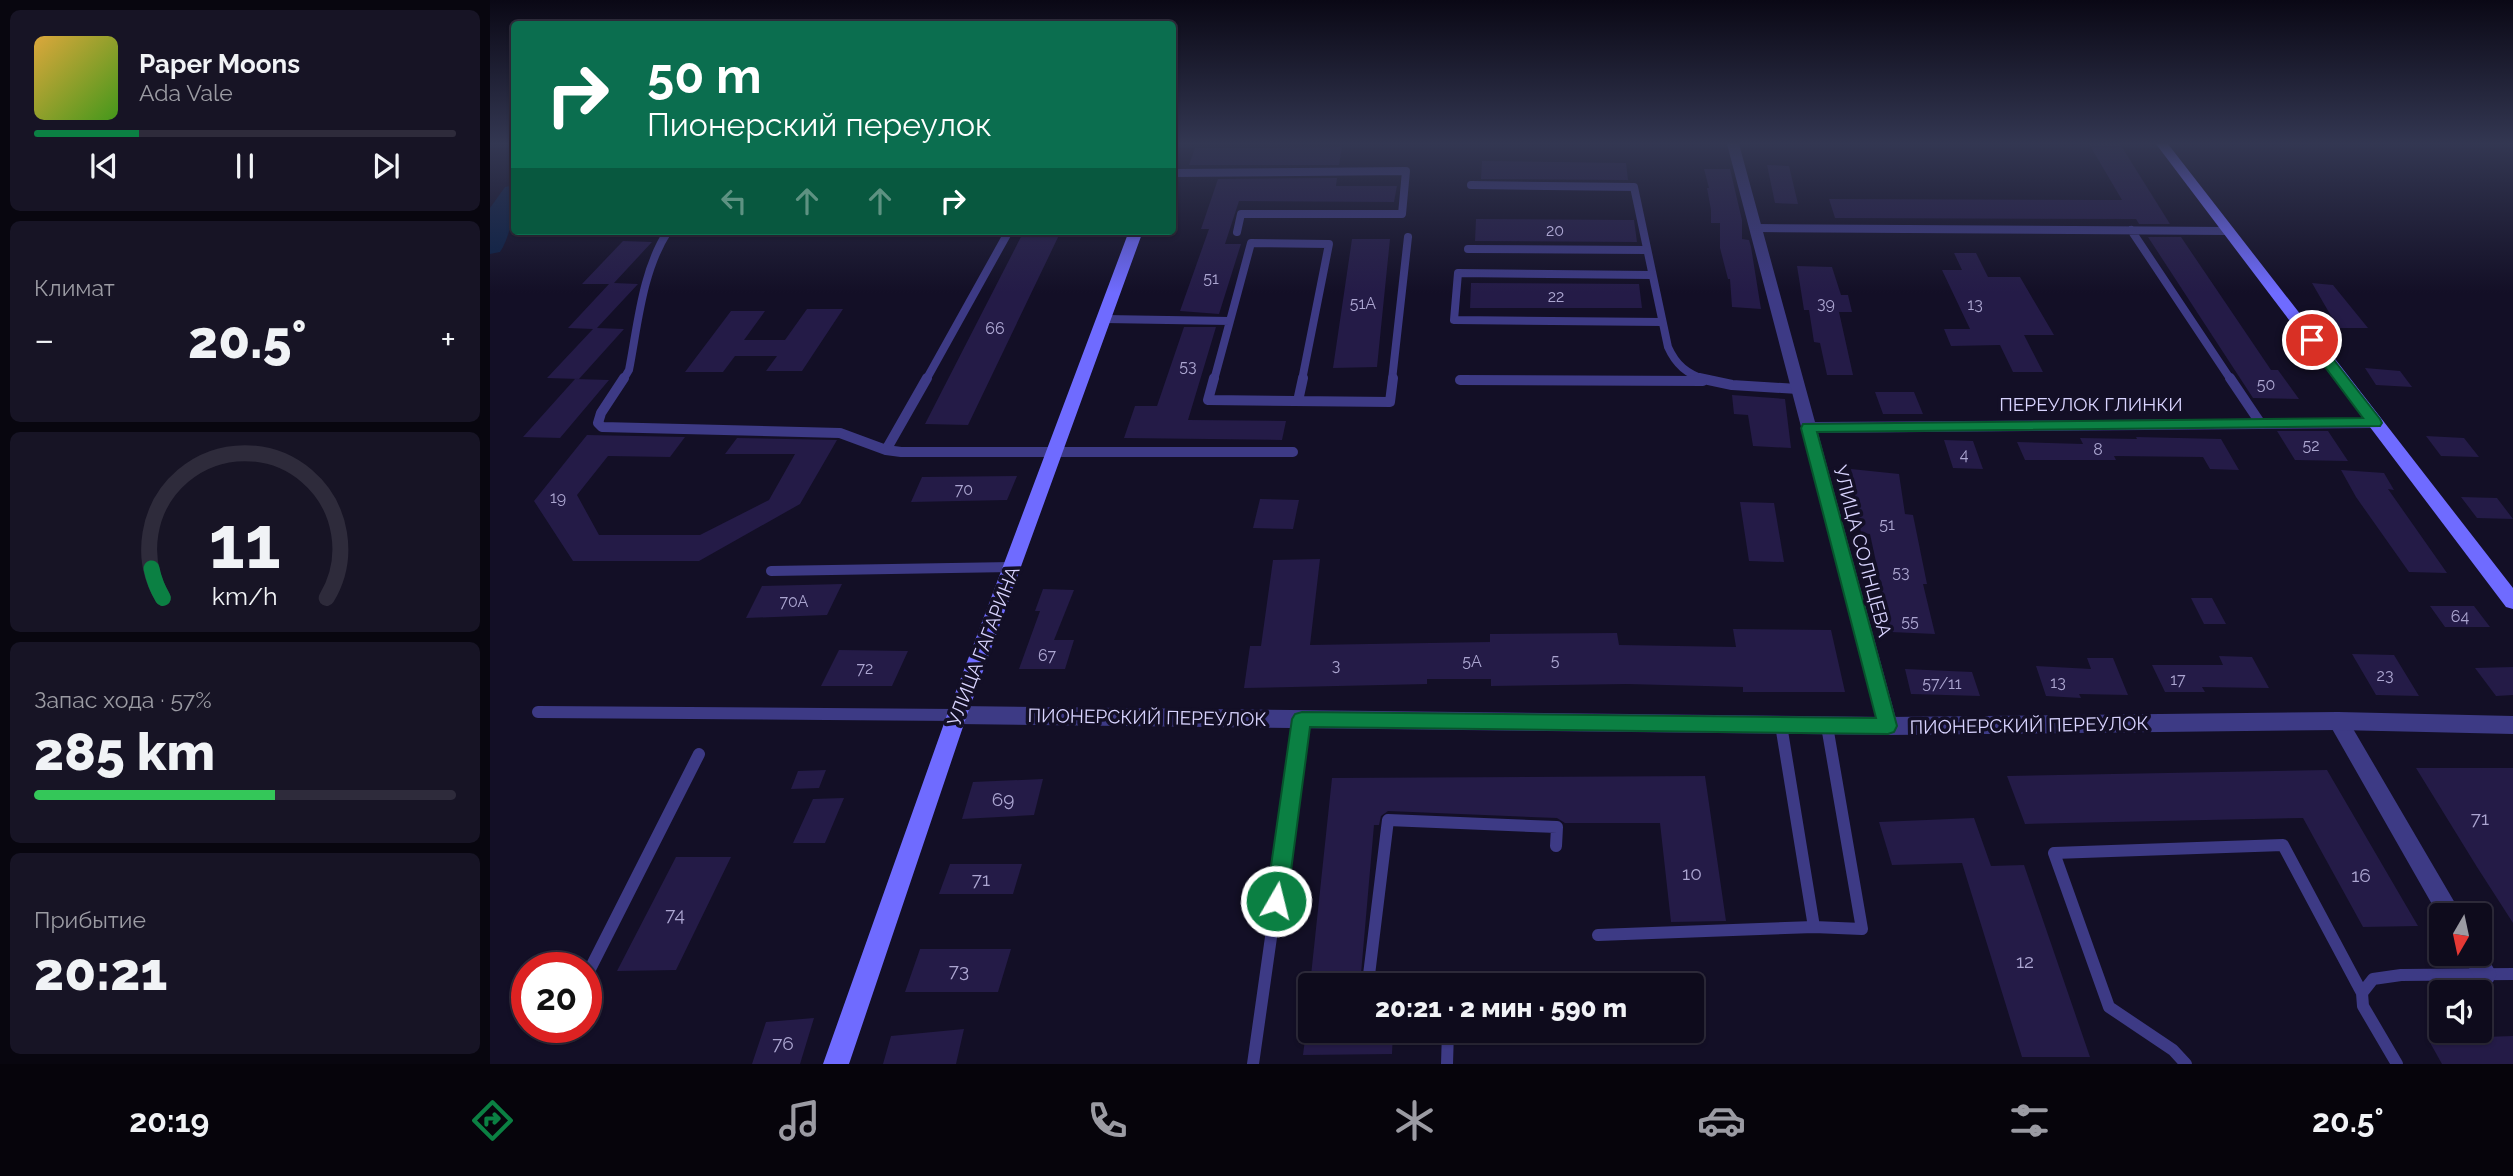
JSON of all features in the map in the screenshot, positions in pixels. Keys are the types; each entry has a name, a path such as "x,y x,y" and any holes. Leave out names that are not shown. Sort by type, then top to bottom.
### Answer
{"main road":[{"path":"2200,194 2513,602"},
{"name":"УЛИЦА ГАГАРИНА","path":"836,1064 957,715 1057,451 1135,235"}],"street":[{"name":"УЛИЦА СОЛНЦЕВА","path":"1747,194 1888,726"},
{"name":"ПЕРЕУЛОК ГЛИНКИ","path":"1808,428 2375,423"},
{"name":"ПИОНЕРСКИЙ ПЕРЕУЛОК","path":"957,715 1827,726 2338,721 2513,726"},
{"path":"2338,721 2444,903"},
{"path":"2480,966 2485,974"}],"lane":[{"path":"1237,232 1241,214 1402,214 1404,194"},
{"path":"1635,194 1662,322 1675,362 1696,376 1714,381"},
{"path":"1756,228 2228,231"},
{"path":"2131,230 2261,424"},
{"path":"665,235 658,246 644,291 629,370 601,413 598,423 602,427 840,433 886,450 901,452 1293,452"},
{"path":"886,450 1007,235"},
{"path":"1298,401 1329,244 1251,243 1208,400 1298,401 1390,402 1408,237"},
{"path":"1468,249 1646,250"},
{"path":"1652,275 1458,273 1454,320 1662,322"},
{"path":"1105,319 1230,321"},
{"path":"1460,380 1714,381 1798,389"},
{"path":"771,571 1012,568"},
{"path":"538,712 957,715"},
{"path":"1254,1064 1302,719"},
{"path":"1781,725 1814,927"},
{"path":"1598,935 1814,927 1862,929 1827,726"},
{"path":"599,952 699,754"},
{"path":"1369,973 1388,820 1557,827 1556,846"},
{"path":"2186,1064 2173,1050 2109,1007 2054,853 2283,845 2362,993 2363,1006 2397,1064"},
{"path":"2362,993 2373,979 2401,975 2513,974"},
{"path":"1447,1064 1448,1043"}],"building":[{"path":"1213,194 1396,194 1394,202 1239,201 1225,244 1241,244 1219,314 1180,311 1209,229 1201,229"},
{"path":"1708,194 1736,194 1742,220 1742,239 1749,240 1751,247 1761,309 1732,307 1730,279 1720,248 1720,223 1711,223"},
{"path":"1773,194 1796,194 1798,204 1775,203"},
{"path":"2118,194 2151,194 2170,224 2139,224 2136,219 1835,218 1829,199 2122,200"},
{"path":"1476,219 1634,220 1637,242 1475,241"},
{"path":"1022,235 1059,235 968,425 925,424"},
{"path":"2148,237 2181,237 2271,370 2278,370 2299,399 2253,398"},
{"path":"1352,239 1390,239 1377,367 1333,368"},
{"path":"623,241 652,242 614,283 638,284 597,328 624,329 579,379 547,378 593,329 568,328 609,284 582,284"},
{"path":"1954,253 1976,253 1988,277 2020,277 2054,335 2024,335 2043,372 2013,372 2000,345 1951,346 1944,329 1970,329 1942,270 1962,270"},
{"path":"1797,266 1832,267 1841,295 1848,295 1852,312 1839,312 1853,375 1827,375 1820,343 1814,342 1809,310 1804,310"},
{"path":"1471,283 1639,284 1642,308 1470,308"},
{"path":"2312,283 2333,285 2368,328 2338,328"},
{"path":"807,309 843,309 802,371 766,371 777,356 735,356 723,372 685,372 731,311 765,311 744,340 785,340"},
{"path":"1184,327 1216,327 1188,420 1286,421 1282,440 1124,438 1135,406 1157,406"},
{"path":"2365,368 2400,371 2412,387 2376,385"},
{"path":"575,379 609,380 560,438 523,437"},
{"path":"1875,392 1914,392 1923,414 1883,414"},
{"path":"1732,395 1785,399 1791,448 1753,446 1748,415 1734,414"},
{"path":"2277,431 2328,431 2348,461 2295,460"},
{"path":"587,435 685,437 670,457 608,456 577,495 599,535 700,535 769,500 795,454 725,454 737,438 837,440 800,504 699,561 573,561 534,501"},
{"path":"2426,436 2464,438 2479,457 2441,456"},
{"path":"2136,437 2221,439 2239,470 2210,469 2203,457 2114,456 2116,460 2025,460 2017,442 2083,444 2080,438 2137,439"},
{"path":"1944,440 1973,441 1983,469 1953,468"},
{"path":"1851,469 1899,474 1905,514 1913,515 1927,584 1923,584 1935,634 1891,632 1870,534 1861,533"},
{"path":"2341,470 2384,473 2394,490 2388,489 2447,573 2409,572 2356,497"},
{"path":"1017,476 1007,500 911,502 922,477"},
{"path":"2461,497 2497,498 2513,519 2477,518"},
{"path":"1260,499 1299,500 1293,529 1253,528"},
{"path":"1740,502 1774,503 1784,562 1749,561"},
{"path":"1320,559 1310,645 1490,642 1490,634 1617,633 1619,645 1736,647 1733,629 1831,630 1845,692 1743,692 1743,687 1627,684 1491,686 1491,679 1427,679 1427,684 1244,688 1250,646 1261,646 1273,560"},
{"path":"842,584 827,615 746,618 762,586"},
{"path":"1043,589 1074,590 1054,640 1074,640 1065,669 1019,669 1040,611 1035,611"},
{"path":"2191,598 2212,598 2226,624 2204,624"},
{"path":"2430,606 2474,606 2490,627 2445,627"},
{"path":"839,650 908,651 892,686 821,686"},
{"path":"2352,654 2394,655 2419,696 2376,695"},
{"path":"2219,656 2252,657 2269,688 2202,687 2205,692 2165,692 2152,665 2223,665"},
{"path":"2087,658 2113,658 2128,695 2079,694 2081,698 2046,696 2036,666 2091,669"},
{"path":"2513,667 2513,695 2496,696 2475,668"},
{"path":"1905,669 1972,672 1980,696 1911,694"},
{"path":"2416,768 2513,768 2513,923 2477,867"},
{"path":"826,770 819,788 791,789 798,771"},
{"path":"2327,770 2418,926 2363,927 2303,818 2025,824 2007,776"},
{"path":"1705,776 1726,921 1671,922 1660,823 1565,823 1557,818 1388,811 1381,816 1379,825 1374,825 1361,973 1311,973 1332,778"},
{"path":"1043,779 1034,815 962,819 973,782"},
{"path":"844,798 825,843 793,843 813,799"},
{"path":"1974,818 1991,866 2024,865 2090,1057 2022,1057 1962,863 1892,865 1879,822"},
{"path":"676,857 731,857 676,970 617,971"},
{"path":"950,864 1022,864 1013,894 939,894"},
{"path":"920,949 1011,949 998,992 905,992"},
{"path":"814,1018 800,1064 752,1064 766,1022"},
{"path":"964,1029 956,1064 883,1064 891,1036"},
{"path":"2513,1036 2513,1064 2442,1064 2430,1043 2492,1043 2492,1037"},
{"path":"1304,1043 1392,1043 1392,1054 1303,1055"}],"waterway":[{"path":"490,246 497,217 511,197"}],"route":[{"path":"1276,901 1302,719 1888,726 1808,428 2375,423 2312,340"}]}
